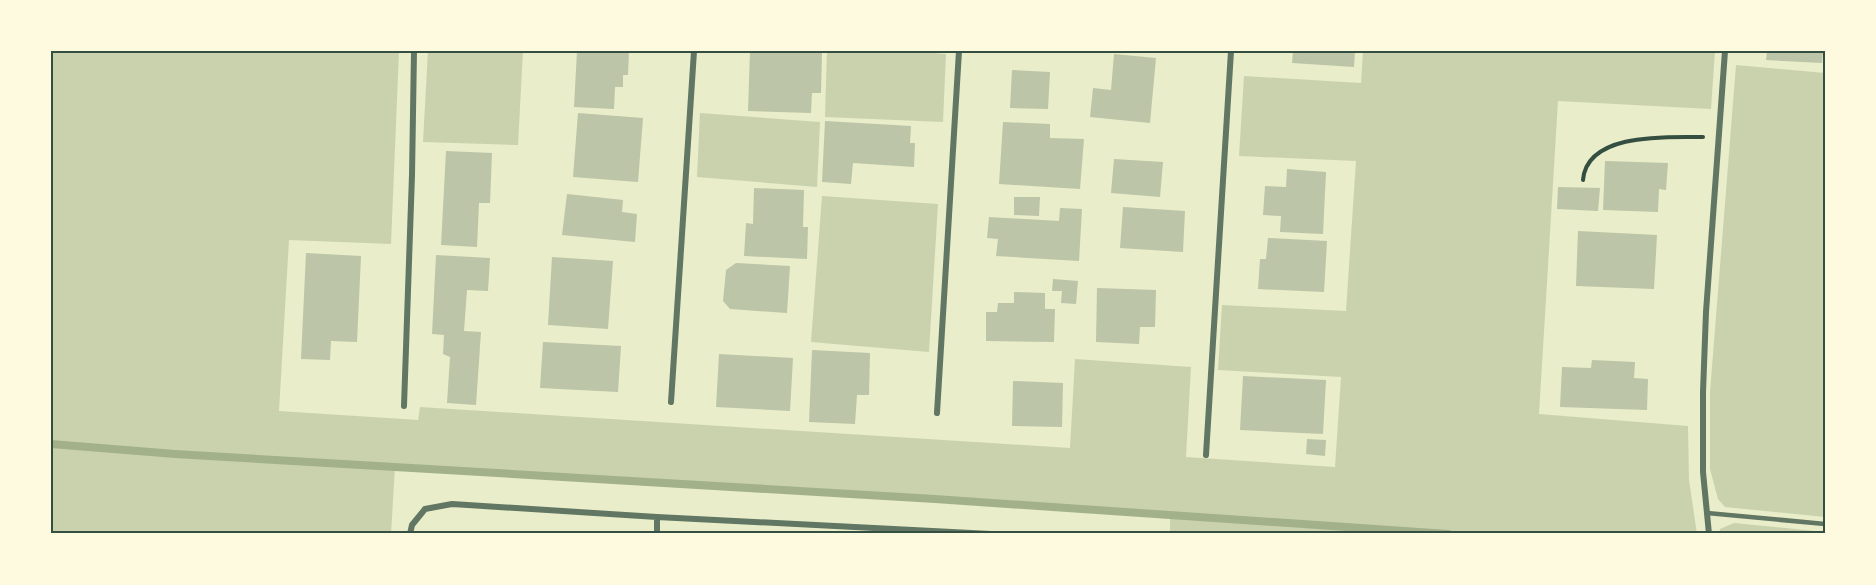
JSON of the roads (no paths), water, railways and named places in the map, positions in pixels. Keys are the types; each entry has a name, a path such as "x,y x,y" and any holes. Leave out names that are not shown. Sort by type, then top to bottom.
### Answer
{"street":[{"path":"404,406 414,51"},
{"path":"671,402 694,51"},
{"path":"937,413 959,51"},
{"path":"1206,455 1231,51"},
{"path":"1709,534 1703,472 1703,392 1706,312 1725,51"},
{"path":"410,534 412,525 425,509 452,504 908,532 991,534"},
{"path":"657,517 657,534"}],"lane":[{"path":"1707,513 1825,524"}],"waterway":[{"path":"51,444 175,454 935,499 1448,534"}]}
